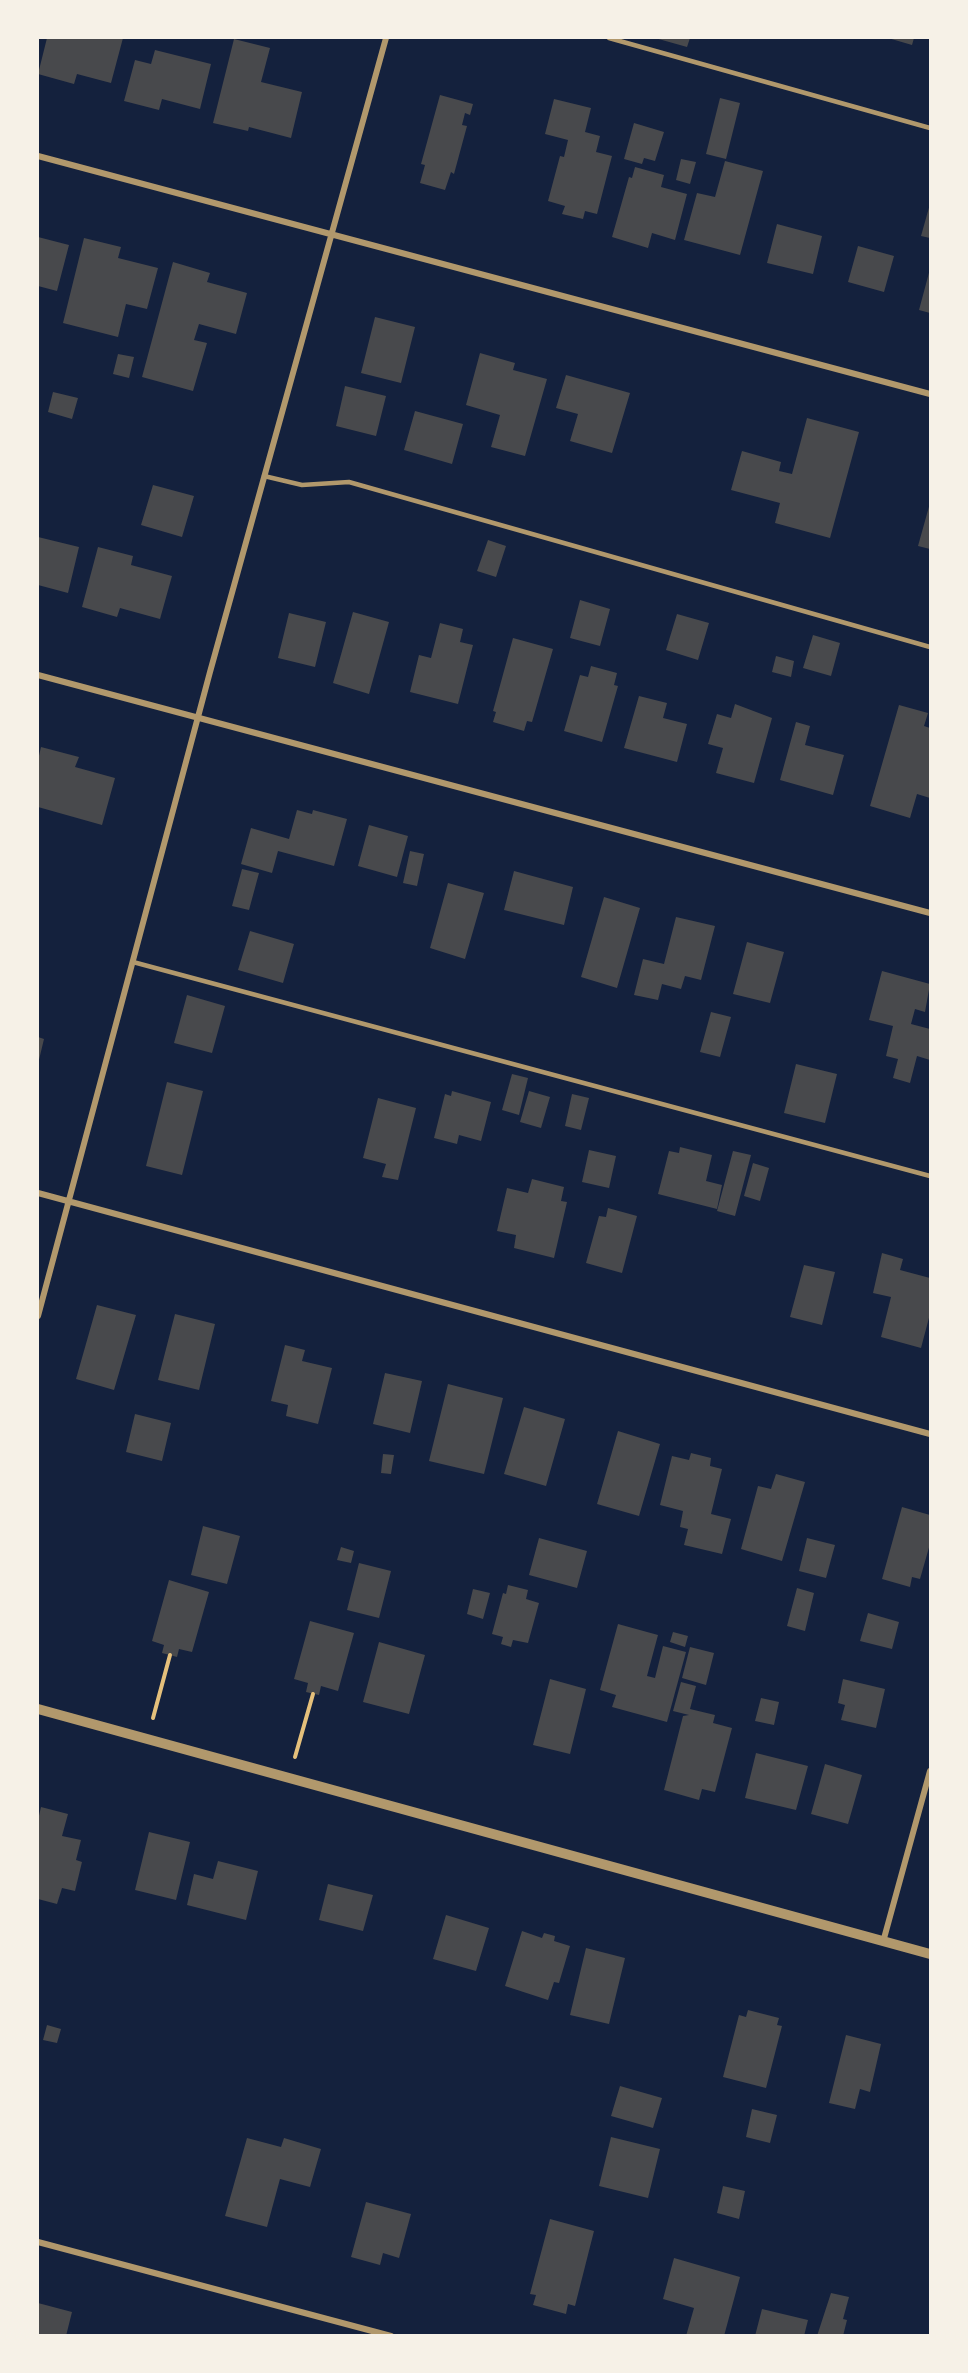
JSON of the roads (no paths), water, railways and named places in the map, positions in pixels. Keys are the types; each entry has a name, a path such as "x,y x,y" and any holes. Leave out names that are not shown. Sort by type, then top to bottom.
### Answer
{"street":[{"path":"38,1316 198,718 386,38"},
{"path":"38,156 930,394"},
{"path":"38,675 930,913"},
{"path":"38,1193 930,1434"},
{"path":"38,1709 930,1954"},
{"path":"884,1942 930,1771"},
{"path":"38,2242 391,2336"}],"lane":[{"path":"609,38 930,128"},
{"path":"264,476 302,485 349,482 930,647"},
{"path":"134,962 930,1176"}]}
